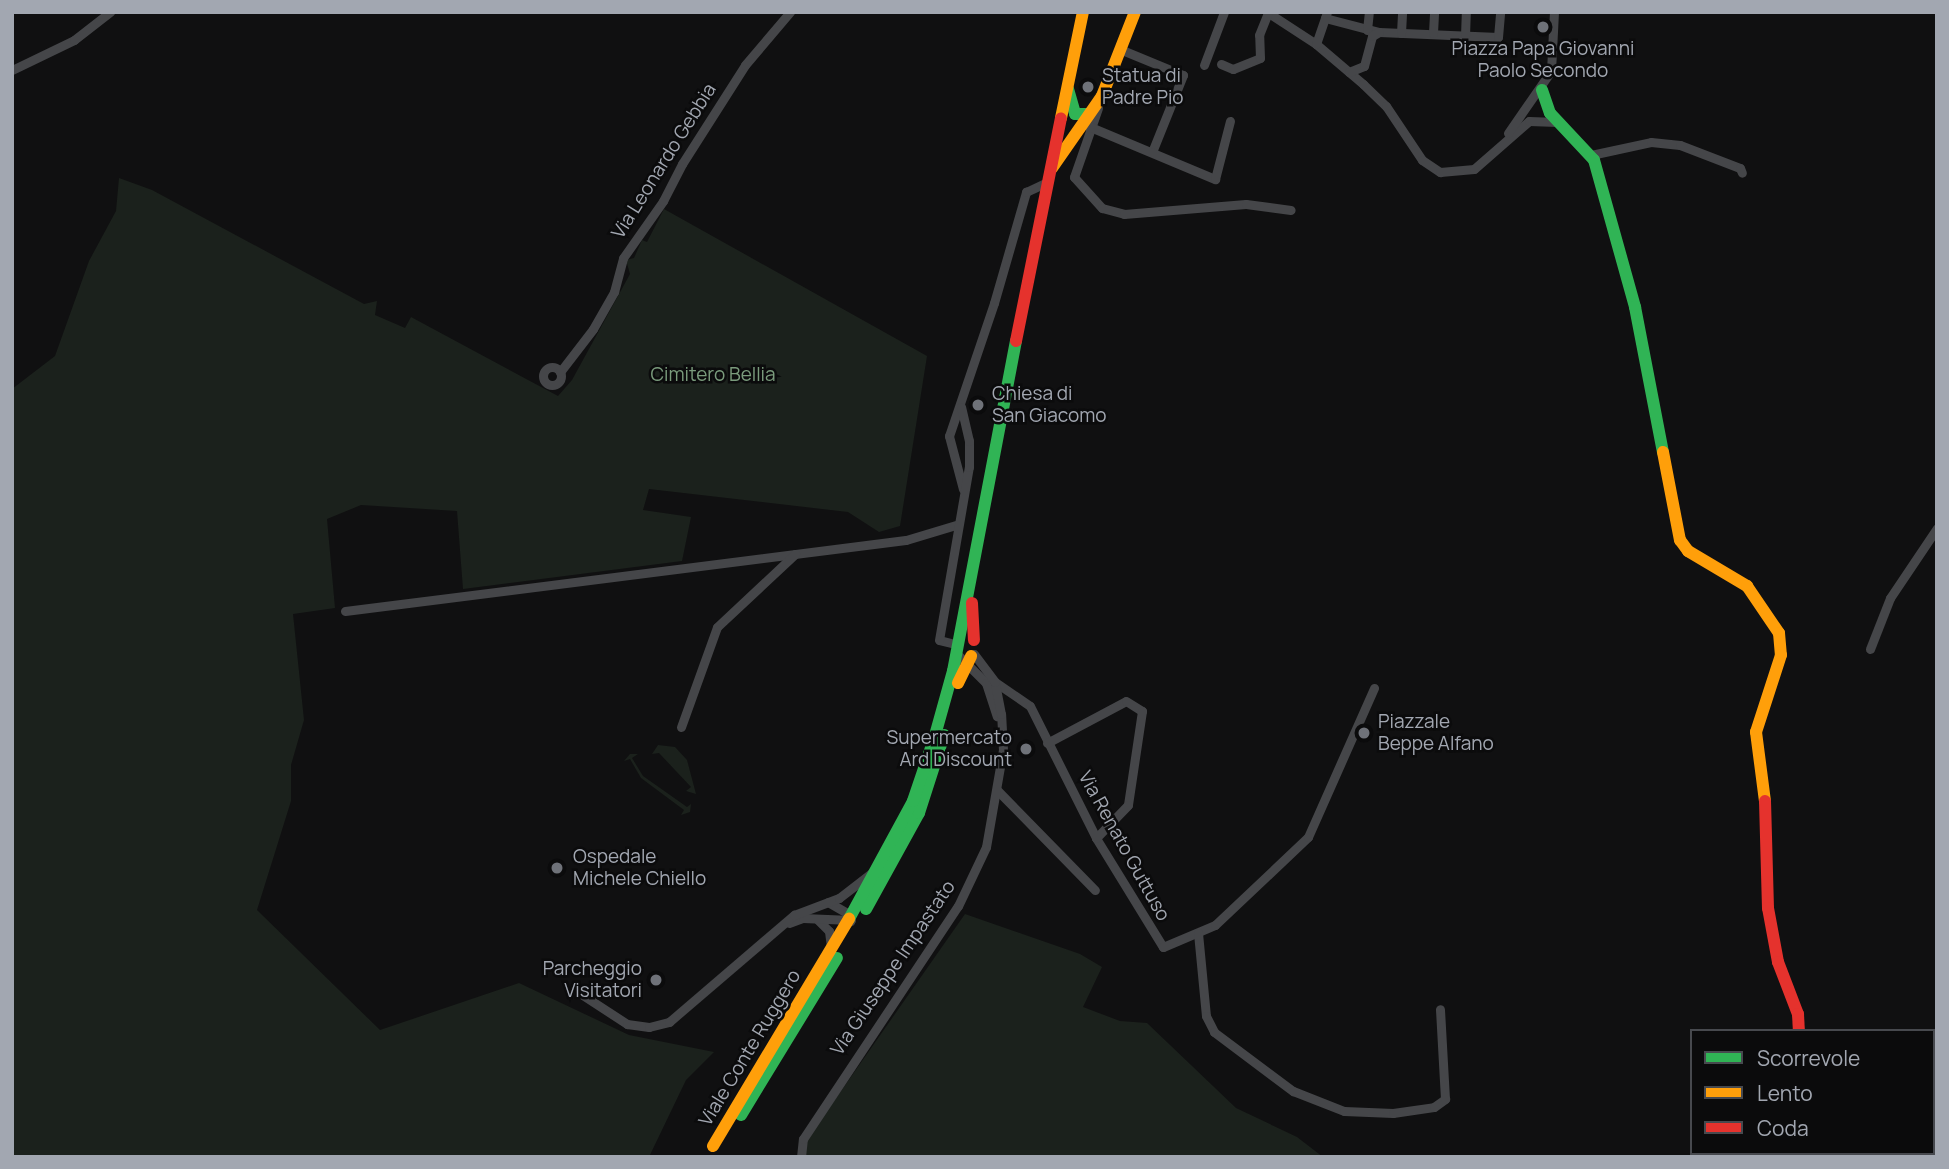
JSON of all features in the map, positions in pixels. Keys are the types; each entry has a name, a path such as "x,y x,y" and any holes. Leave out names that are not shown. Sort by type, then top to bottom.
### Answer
{"main road":[{"path":"964,650 976,547 1046,180 1083,12"},
{"path":"1046,180 1088,122 1102,96 1135,12"},
{"path":"1068,88 1075,114 1088,122"},
{"path":"1542,90 1558,122 1591,155 1635,307 1680,540 1688,551 1746,586 1779,633 1781,655 1756,732 1757,766 1765,786 1763,853 1768,908 1778,962 1798,1014 1799,1029"},
{"name":"Viale Conte Ruggero","path":"713,1146 739,1119 899,851 927,791 964,650"},
{"name":"Viale Conte Ruggero","path":"713,1146 881,865 913,801 964,650"},
{"path":"703,1157 713,1146"}],"street":[{"path":"12,70 74,40 110,12"},
{"name":"Via Leonardo Gebbia","path":"560,372 593,329 614,292 623,258 745,65 790,12"},
{"path":"1204,65 1224,12"},
{"path":"1367,30 1369,12"},
{"path":"1401,33 1402,12"},
{"path":"1433,33 1434,12"},
{"path":"1465,36 1466,12"},
{"path":"1316,44 1326,15 1379,32 1498,37 1500,12"},
{"path":"1504,141 1542,90 1553,63 1553,12"},
{"path":"1221,64 1233,69 1260,58 1259,36 1268,13 1316,44 1371,91 1422,160 1440,172 1474,169 1529,121 1558,122"},
{"path":"1349,72 1364,66 1372,36 1379,32"},
{"path":"1122,50 1183,75 1152,152"},
{"path":"1230,121 1216,179 1088,122 1074,177 1102,208 1124,214 1246,204 1292,210"},
{"path":"1591,155 1651,142 1680,145 1740,168 1742,173"},
{"path":"963,489 949,436 961,407 1026,192 1046,180"},
{"path":"961,407 970,441 939,640 964,650 995,682 1002,735"},
{"path":"345,611 906,540 956,525"},
{"path":"1870,649 1890,598 1937,528"},
{"path":"681,727 717,627 795,554"},
{"path":"964,650 986,683 1002,735"},
{"name":"Via Renato Guttuso","path":"995,682 1030,706 1096,838 1159,945 1168,947 1214,925 1308,837 1374,688"},
{"path":"1048,743 1126,701 1142,711 1128,805 1096,838"},
{"name":"Via Giuseppe Impastato","path":"802,1157 803,1139 824,1103 974,877 986,847 997,790 1002,735"},
{"path":"997,790 1094,890"},
{"path":"788,1040 850,920 899,851"},
{"path":"578,992 628,1024 658,1026 685,1010 804,907 849,892 881,865"},
{"path":"826,901 838,905 850,920"},
{"path":"778,928 803,918 850,920"},
{"path":"817,919 829,931 832,951"},
{"path":"1198,933 1206,1016 1214,1032 1293,1091 1344,1111 1393,1113 1434,1107 1445,1099 1440,1009"}],"green space":[{"name":"Cimitero Bellia","path":"119,178 152,190 364,304 377,301 375,315 405,328 411,317 558,396 572,380 630,274 626,260 634,258 642,240 647,242 664,209 927,356 900,526 879,532 848,512 649,489 643,510 691,517 682,561 463,589 457,511 361,505 327,519 335,608 293,614 304,720 291,765 291,801 257,910 380,1030 519,983 629,1035 714,1052 686,1080 649,1157 12,1157 12,389 55,356 89,261 116,211"},
{"path":"658,745 675,747 687,760 696,794 686,791 691,787 659,753 652,754"},
{"path":"630,754 638,754 632,758 643,776 687,807 691,804 690,812 681,815 684,810 641,778 630,759 624,761"},
{"path":"965,914 1080,954 1102,967 1083,1007 1120,1021 1147,1023 1236,1108 1297,1137 1323,1157 804,1157 806,1141"}],"traffic: fast":[{"path":"1068,89 1075,114 1089,114"},
{"path":"1542,90 1550,113 1594,160 1635,307 1663,452"},
{"path":"849,919 913,801 934,739 953,671 1016,341"},
{"path":"866,909 919,813 944,735"},
{"path":"741,1115 837,958"}],"traffic: slow":[{"path":"1061,118 1083,12"},
{"path":"1052,168 1102,96 1135,12"},
{"path":"1663,452 1680,540 1688,551 1747,586 1779,633 1781,655 1756,732 1765,801"},
{"path":"958,683 971,656"},
{"path":"713,1146 849,919"}],"traffic: jam":[{"path":"1016,341 1061,118"},
{"path":"972,603 974,640"},
{"path":"1765,801 1768,908 1778,962 1798,1014 1799,1029"}],"place":[{"name":"Piazza Papa Giovanni Paolo Secondo","path":"1543,27"},
{"name":"Statua di Padre Pio","path":"1088,87"},
{"name":"Chiesa di San Giacomo","path":"978,405"},
{"name":"Piazzale Beppe Alfano","path":"1364,733"},
{"name":"Supermercato Ard Discount","path":"1026,749"},
{"name":"Ospedale Michele Chiello","path":"557,868"},
{"name":"Parcheggio Visitatori","path":"656,980"}]}
